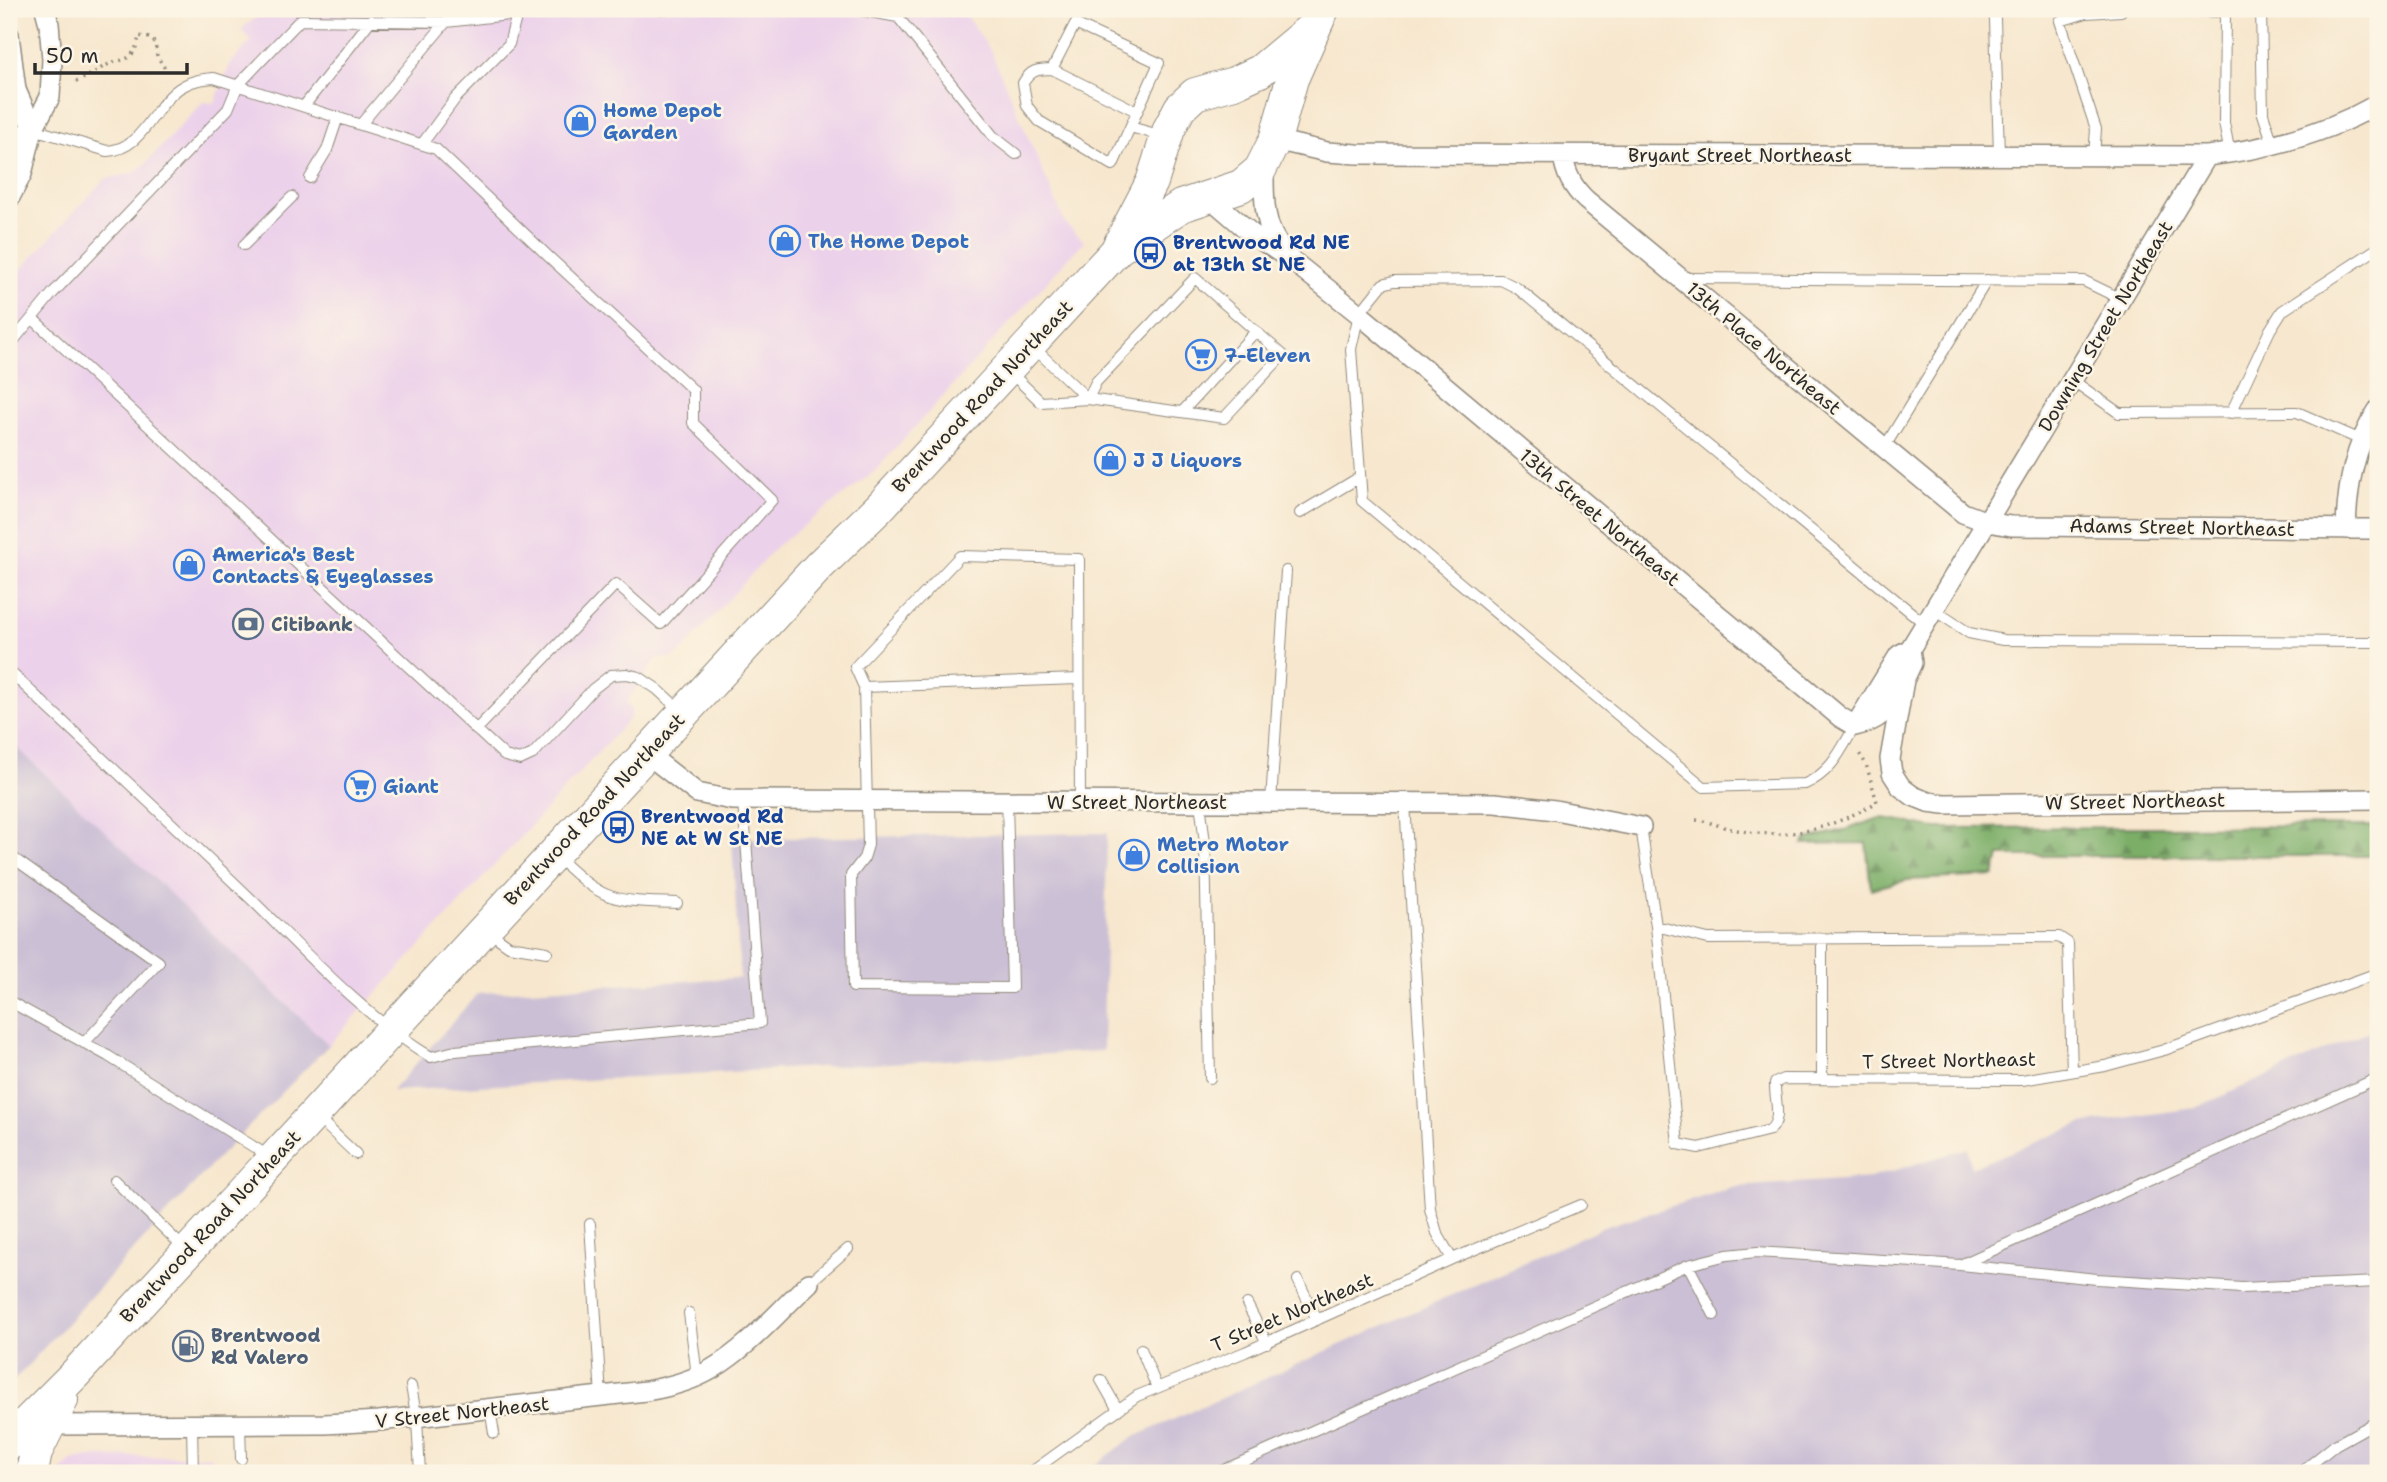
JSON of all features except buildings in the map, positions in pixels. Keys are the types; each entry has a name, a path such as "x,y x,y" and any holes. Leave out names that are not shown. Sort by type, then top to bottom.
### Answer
{"main road":[{"path":"1318,18 1292,79 1273,140 1252,178 1241,186 1205,197 1176,180 1163,148 1177,114 1190,98 1234,83 1272,62 1318,18"},
{"path":"1234,83 1262,96 1273,140"},
{"name":"Brentwood Road Northeast","path":"1118,249 1152,182 1163,148"},
{"name":"Brentwood Road Northeast","path":"23,1430 819,566 879,508 1118,249 1172,212 1205,197"},
{"path":"23,1430 37,1452 32,1473"}],"street":[{"path":"9,199 22,174 33,129 50,97 52,59 45,9"},
{"path":"9,35 16,90 33,129"},
{"path":"2207,156 2319,133 2378,104"},
{"path":"9,134 33,129"},
{"path":"9,143 33,129"},
{"name":"Bryant Street Northeast","path":"1273,140 1303,148 1348,154 2207,156"},
{"name":"13th Street Northeast","path":"1273,140 1265,205 1268,225 1275,240 1290,258"},
{"name":"13th Place Northeast","path":"1563,155 1569,177 1581,195 1963,513 1987,522"},
{"name":"Downing Street Northeast","path":"1854,726 1899,654 1910,649 2207,156"},
{"name":"13th Street Northeast","path":"1205,197 1252,234 1290,258 1359,314 1835,713 1854,726"},
{"path":"2346,529 2352,472 2361,440 2377,412"},
{"name":"Adams Street Northeast","path":"1987,522 2011,526 2378,529"},
{"name":"Downing Street Northeast","path":"1899,783 1892,773 1890,759 1904,680 1912,663 1910,649"},
{"path":"1854,726 1874,722 1884,713 1904,680"},
{"name":"W Street Northeast","path":"646,753 697,793 719,799 743,801 1515,804 1641,827"},
{"name":"W Street Northeast","path":"1899,783 1906,792 1920,800 1944,804 2378,799"},
{"name":"V Street Northeast","path":"23,1430 324,1424 416,1417 664,1388 697,1376 728,1358 809,1283"}],"lane":[{"path":"9,346 52,294 228,109 238,85 300,20 446,22 559,9"},
{"path":"660,9 680,9"},
{"path":"854,9 898,17 993,136 1016,153"},
{"path":"1989,9 1995,19 1998,155"},
{"path":"2260,9 2263,114 2273,144"},
{"path":"2163,10 2225,12 2224,123 2230,153"},
{"path":"2094,156 2096,129 2060,22 2086,13 2121,11"},
{"path":"422,144 454,99 509,44 517,14"},
{"path":"304,106 372,20"},
{"path":"361,124 446,22"},
{"path":"1052,69 1075,24 1159,63 1113,165 1039,121 1027,106 1023,83 1038,69 1052,69 1136,111"},
{"path":"33,129 107,152 118,151 131,143 180,87 195,80 214,78 436,149 693,390 693,423 772,500 661,625 616,584 476,730"},
{"path":"310,178 327,150 338,117"},
{"path":"1130,127 1163,148"},
{"path":"244,245 292,197"},
{"path":"2231,413 2270,330 2282,311 2378,248"},
{"path":"1007,370 1041,402 1088,399 1224,418 1283,355 1195,278 1096,382 1088,399"},
{"path":"1680,278 2084,281 2121,299"},
{"path":"1854,726 1830,767 1821,777 1805,783 1704,787 1362,501 1351,349 1359,314 1384,284 1394,281 1501,280 1517,288 1929,617 1969,633 2003,640 2378,642"},
{"path":"1884,448 1987,280"},
{"path":"33,319 505,756 515,760 528,758 598,684 619,674 634,675 649,683 683,713"},
{"path":"1182,412 1256,331"},
{"path":"1030,344 1088,399"},
{"path":"2072,380 2119,414 2297,412 2361,440"},
{"path":"1300,513 1360,477"},
{"path":"1007,802 1012,988 853,987 852,875 864,858 868,845 864,687 855,667 960,556 1079,559 1080,802"},
{"path":"1271,802 1286,571"},
{"path":"9,671 329,974 391,1029 431,1057 455,1051 760,1023 743,801"},
{"path":"864,687 1078,679"},
{"path":"1200,802 1205,843 1210,1078"},
{"path":"1405,803 1430,1209 1437,1233 1451,1259"},
{"path":"1641,827 1657,926 1708,940 2059,937 2068,943 2072,1071"},
{"path":"554,853 596,892 624,902 677,903"},
{"path":"9,855 159,962 85,1043"},
{"name":"T Street Northeast","path":"1657,926 1678,1144 1699,1149 1770,1130 1776,1124 1777,1115 1775,1083 1783,1079 2021,1080 2105,1066 2164,1050 2378,973"},
{"path":"484,929 509,946 547,952"},
{"path":"1822,939 1822,1079"},
{"path":"9,1001 85,1043 272,1158"},
{"path":"1960,1265 2378,1078"},
{"path":"313,1114 356,1154"},
{"path":"114,1180 187,1251"},
{"name":"T Street Northeast","path":"1030,1473 1137,1396 1267,1343 1451,1259 1580,1205"},
{"path":"590,1224 601,1397"},
{"name":"V Street Northeast","path":"809,1283 848,1249"},
{"path":"1217,1473 1688,1265 1727,1255 1757,1252 1960,1265 2097,1279 2242,1288 2378,1282"},
{"path":"1688,1265 1714,1315"},
{"path":"1298,1280 1317,1320"},
{"path":"1247,1304 1267,1343"},
{"path":"689,1312 697,1376"},
{"path":"1141,1349 1157,1388"},
{"path":"1101,1380 1118,1410"},
{"path":"411,1386 420,1473"},
{"path":"490,1409 494,1433"},
{"path":"2301,1473 2335,1445 2378,1421"},
{"path":"240,1425 242,1460"},
{"path":"192,1426 193,1473"}],"path":[{"path":"76,82 94,75 100,68 129,59 136,50 139,36 150,38 155,43 157,56 166,70"},
{"path":"1696,820 1765,834 1789,834 1841,822 1877,802 1863,757 1852,747"}],"shaded area":[{"path":"268,9 961,9 991,51 1065,223 1084,241 874,472 777,546 682,651 673,658 657,658 626,703 631,709 631,717 329,1045 9,748 9,282 105,179 134,173 203,102 215,103 230,64 251,41 241,29"},
{"path":"9,740 329,1045 214,1162 9,1386"},
{"path":"1107,833 1103,1051 392,1091 478,993 740,978 732,839"},
{"path":"2378,1027 2378,1473 1084,1473 1132,1438 1606,1226 1736,1187 1870,1178 1968,1148 1971,1168 2081,1124 2195,1108"},
{"path":"211,1456 212,1473 59,1473 71,1461 88,1457"}],"green space":[{"path":"1880,818 1939,828 2378,826 2378,856 1999,856 1994,876 1907,880 1871,889 1866,843 1803,844 1807,839"}],"place":[{"name":"Home Depot Garden","path":"580,121"},
{"name":"The Home Depot","path":"785,241"},
{"name":"Brentwood Rd NE at 13th St NE","path":"1150,253"},
{"name":"7-Eleven","path":"1201,355"},
{"name":"J J Liquors","path":"1110,460"},
{"name":"America's Best Contacts & Eyeglasses","path":"189,565"},
{"name":"Citibank","path":"248,624"},
{"name":"Giant","path":"360,786"},
{"name":"Brentwood Rd NE at W St NE","path":"618,827"},
{"name":"Metro Motor Collision","path":"1134,855"},
{"name":"Brentwood Rd Valero","path":"188,1346"}]}
